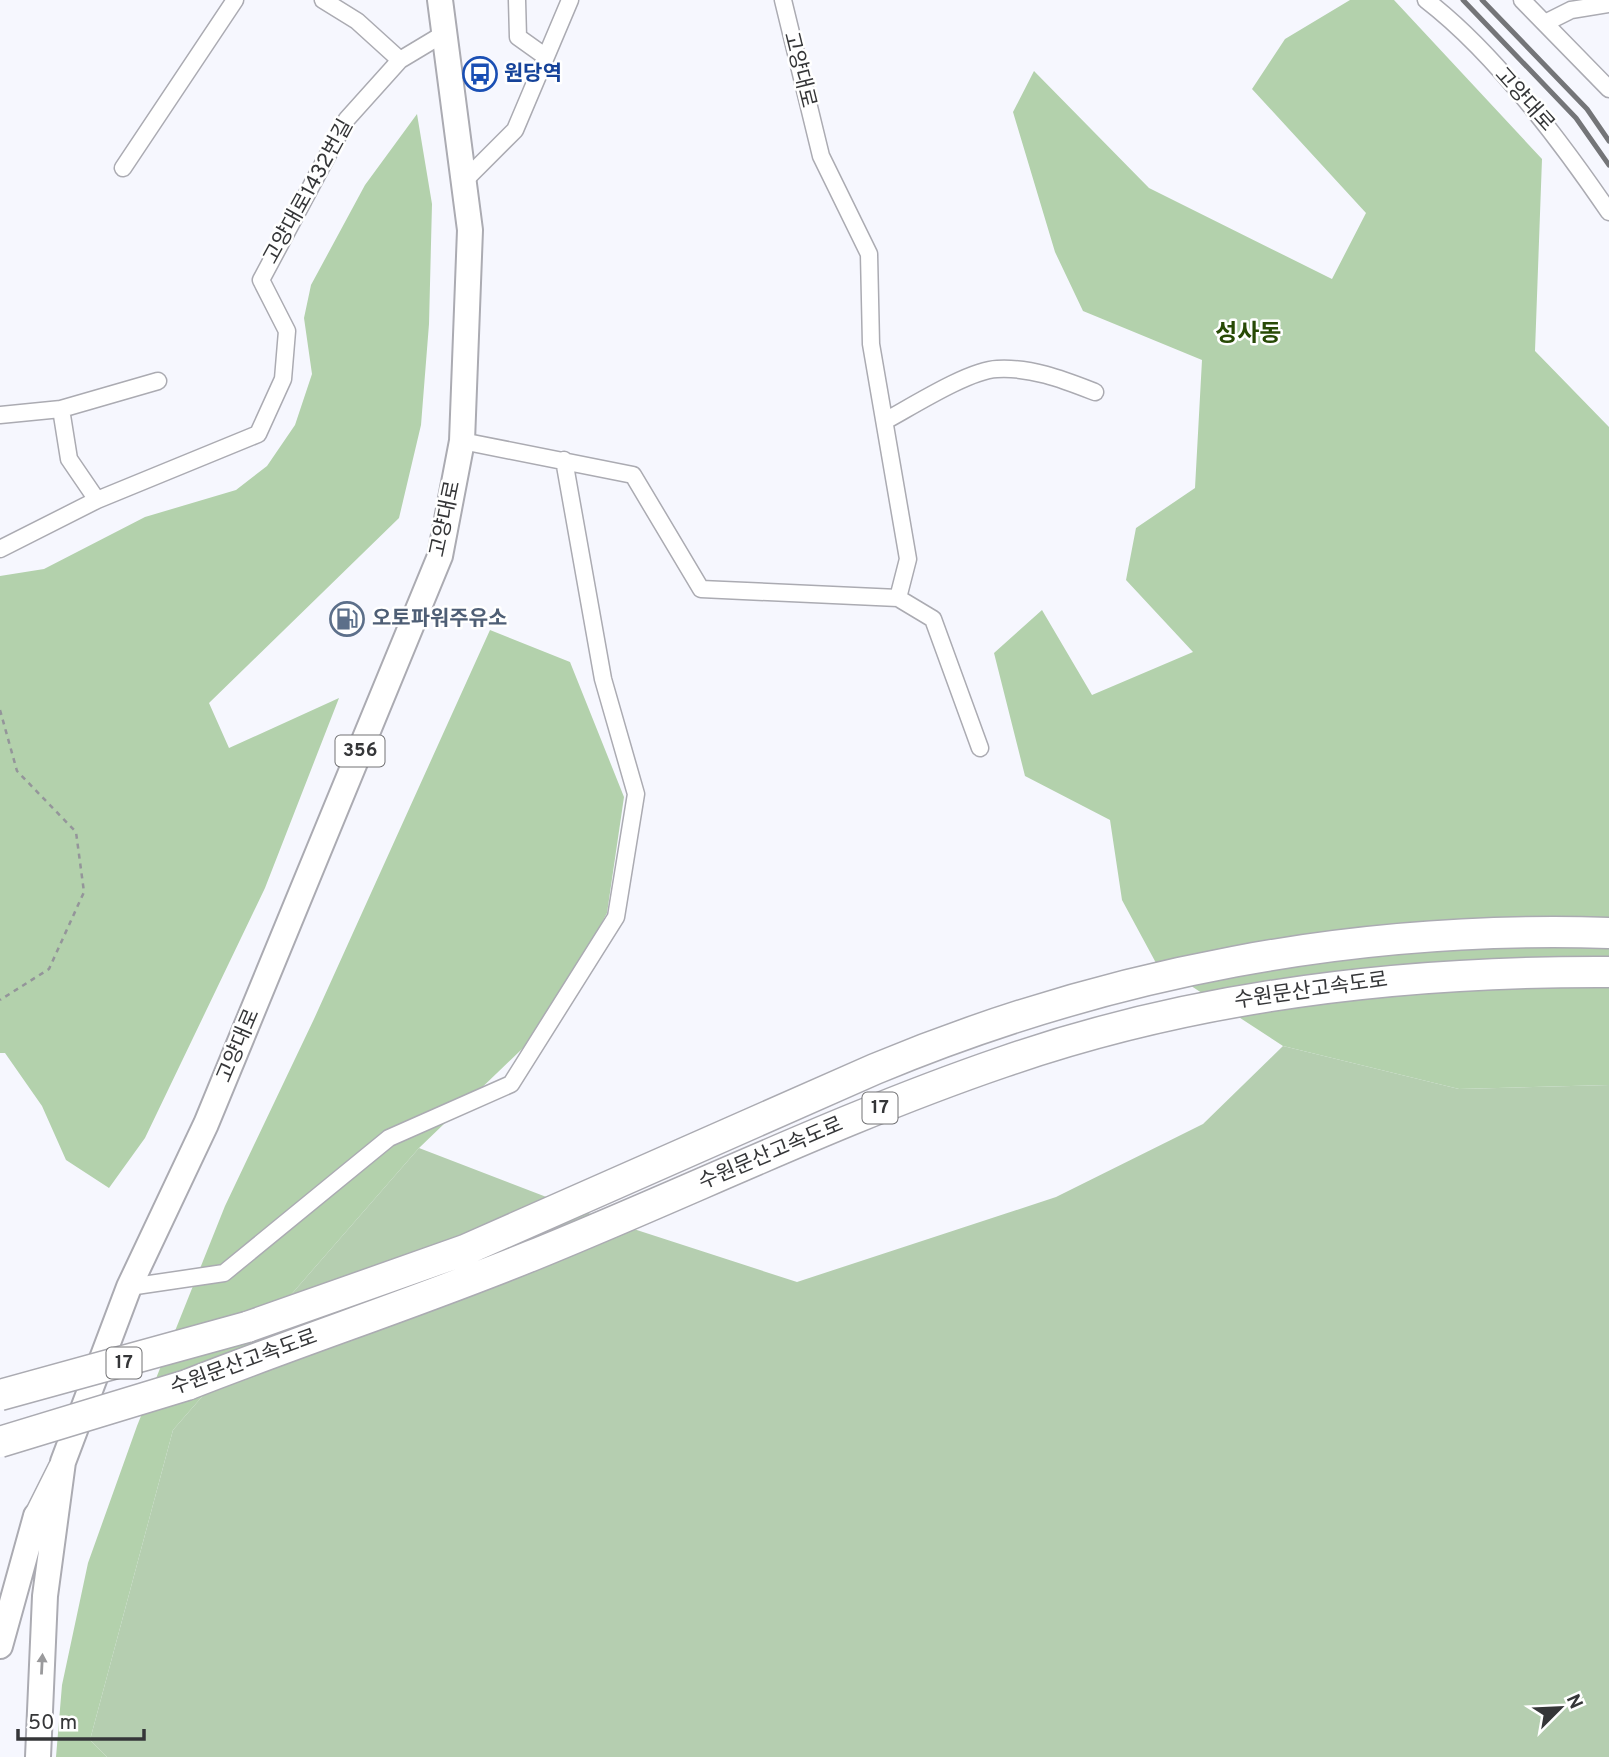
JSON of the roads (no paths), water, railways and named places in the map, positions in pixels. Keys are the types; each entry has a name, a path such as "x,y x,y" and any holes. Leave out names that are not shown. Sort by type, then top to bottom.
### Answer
{"highway":[{"name":"수원문산고속도로","path":"0,1395 247,1327 465,1250 943,1040 1066,1000 1213,966 1314,947 1464,933 1609,933"},
{"name":"수원문산고속도로","path":"0,1442 187,1385 534,1255 904,1098 1006,1060 1095,1033 1198,1009 1307,989 1405,978 1609,972"}],"main road":[{"name":"고양대로","path":"0,1646 36,1516 63,1462 129,1287 206,1124 440,556 462,441 470,230 440,0"},
{"path":"38,1757 45,1596 63,1462"},
{"path":"0,1600 36,1516"}],"street":[{"path":"123,168 235,0"},
{"path":"323,0 357,21 400,60"},
{"path":"517,0 517,37 546,57"},
{"path":"464,181 514,130 570,0"},
{"name":"고양대로","path":"783,0 821,156 869,254 871,344 908,559 898,598"},
{"name":"고양대로","path":"1426,0 1453,20 1561,142 1609,212"},
{"path":"1522,0 1609,89"},
{"path":"1545,23 1567,5 1609,4"},
{"name":"고양대로1432번길","path":"0,549 97,500 258,434 283,379 287,331 261,280 346,119 400,60 445,33"},
{"path":"885,421 949,387 995,369 1046,373 1096,392"},
{"path":"0,415 61,409 158,381"},
{"path":"61,409 69,459 97,500"},
{"path":"462,441 632,475 701,589 898,598 933,619 980,748"},
{"path":"129,1287 224,1273 389,1138 511,1084 616,917 636,794 603,679 564,460"}],"railway":[{"path":"1463,0 1576,118 1609,165"},
{"path":"1482,0 1587,109 1609,141"}],"place":[{"name":"원당역","path":"480,74"},
{"name":"오토파워주유소","path":"347,619"}],"district":[{"name":"성사동","path":"1248,335"}]}
